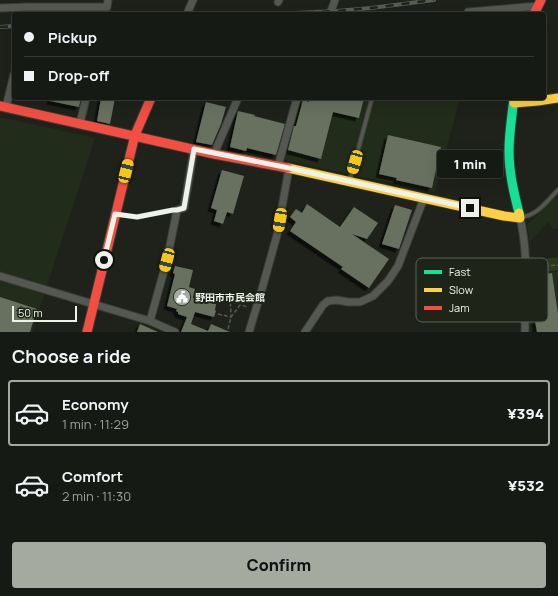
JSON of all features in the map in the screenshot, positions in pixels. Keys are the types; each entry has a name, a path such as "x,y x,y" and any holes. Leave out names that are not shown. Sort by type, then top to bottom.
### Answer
{"street":[{"path":"0,8 28,3 107,7 108,0"},
{"path":"188,12 193,0"},
{"path":"331,12 335,0"},
{"path":"468,12 538,7"},
{"path":"12,80 3,106 214,154 289,168 504,216 520,218"},
{"path":"546,100 558,98"},
{"path":"80,123 86,100"},
{"path":"86,332 135,135 150,100"},
{"path":"214,154 237,100"},
{"path":"278,166 296,100"},
{"path":"526,258 523,230 510,169 509,152 514,100 545,100"},
{"path":"150,321 167,260 177,210 184,208 194,149"},
{"path":"249,332 277,235 289,168"},
{"path":"305,332 322,305 328,301 337,300 360,302 373,296 388,280 398,266 424,198"},
{"path":"0,276 150,321 175,332"}],"lane":[{"path":"349,181 371,100"},
{"path":"520,218 527,217 536,212 558,190"},
{"path":"115,214 137,217 177,210"}],"path":[{"path":"548,266 558,265"},
{"path":"228,329 231,317 230,294"},
{"path":"231,317 240,305 256,309"},
{"path":"218,314 231,317"}],"shaded area":[{"path":"301,100 459,100 435,192 287,161 284,156"},
{"path":"0,117 95,138 32,332 0,332"},
{"path":"558,195 558,229 553,229 548,222 530,242 527,225"},
{"path":"558,257 558,270 548,272 548,258"},
{"path":"558,271 558,332 531,332 531,322 548,322 548,273"}],"building":[{"path":"50,100 81,100 79,107"},
{"path":"101,100 115,100 110,124 97,121"},
{"path":"303,100 309,102 310,100 364,100 359,118 333,112 321,159 288,150"},
{"path":"206,102 226,107 212,145 196,142"},
{"path":"238,111 285,124 276,155 247,148 246,151 230,147"},
{"path":"388,135 441,147 432,188 396,180 397,178 379,174"},
{"path":"222,170 244,176 233,214 227,212 223,224 214,221 217,210 211,208"},
{"path":"307,204 340,227 354,207 378,223 367,239 352,234 389,259 369,288 341,269 343,267 290,231 296,222 290,217 296,209 302,213"},
{"path":"395,205 412,210 399,249 382,244"},
{"path":"175,266 193,270 189,287 195,289 193,298 216,304 214,317 195,312 191,324 208,331 211,324 230,332 181,332 187,317 178,314 176,311 177,309 167,306 175,274 173,273"},
{"path":"552,273 558,314 558,332 537,332 535,322 548,322 548,274"},
{"path":"0,297 37,309 30,332 0,332"},
{"path":"140,324 158,332 137,332"}],"railway":[{"path":"316,12 371,8 434,0"},
{"path":"0,27 12,26"}],"traffic: fast":[{"path":"514,100 509,159 512,183 519,213"}],"traffic: slow":[{"path":"546,100 558,98"},
{"path":"514,103 545,100"},
{"path":"288,168 504,216 520,218 519,213"}],"traffic: jam":[{"path":"535,12 541,0"},
{"path":"87,332 135,135 150,100"},
{"path":"0,106 214,154 288,168"}],"place":[{"name":"野田市市民会館","path":"182,297"}],"route":[{"path":"104,260 115,214 137,217 184,208 194,149 289,168 470,208"}]}
